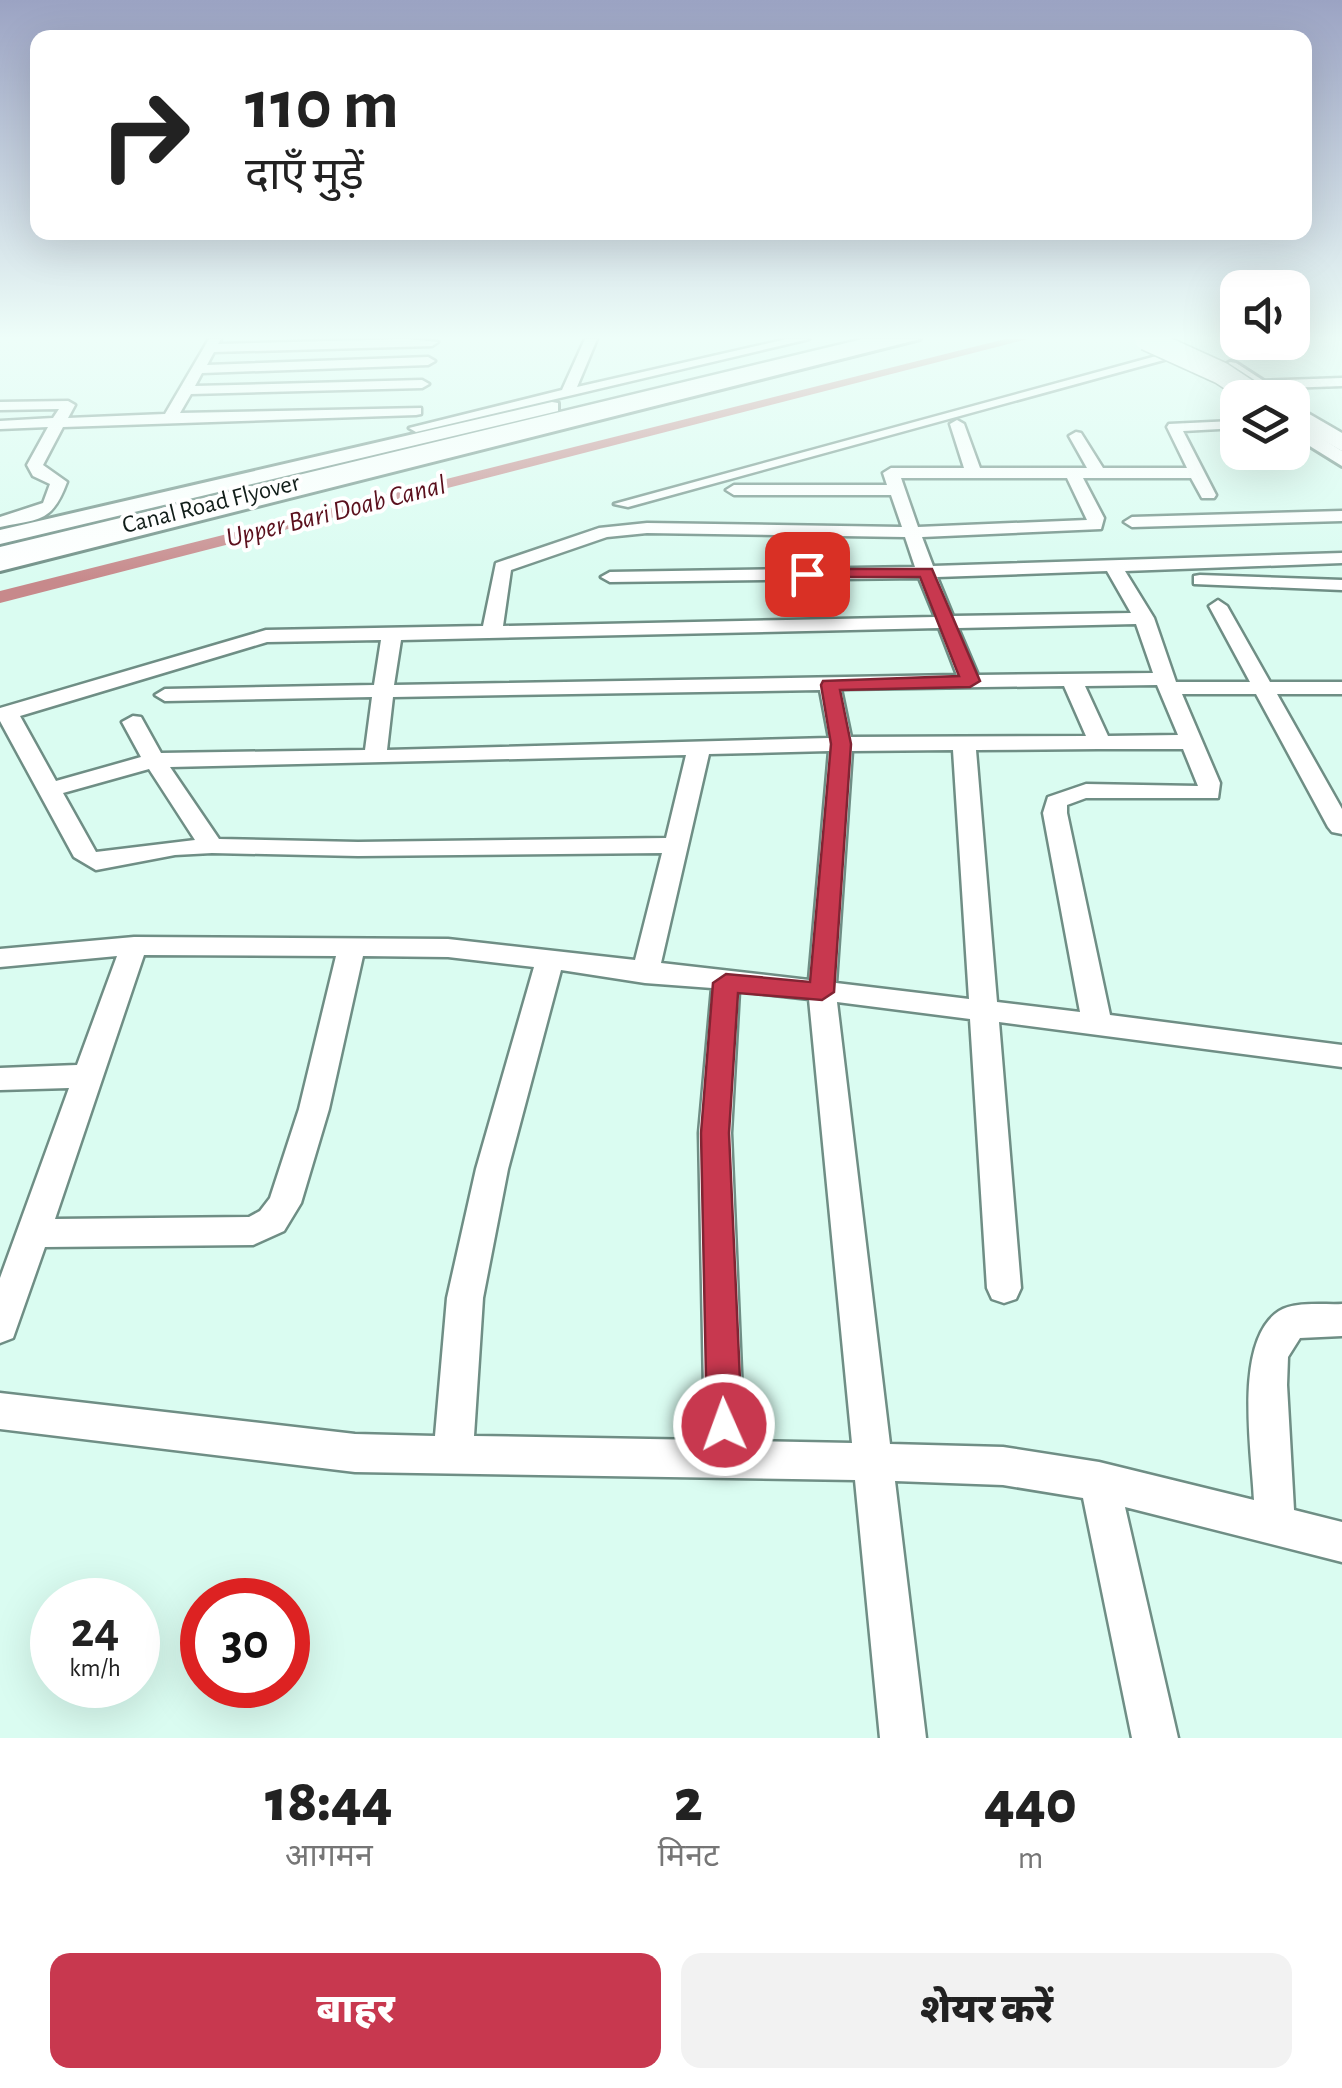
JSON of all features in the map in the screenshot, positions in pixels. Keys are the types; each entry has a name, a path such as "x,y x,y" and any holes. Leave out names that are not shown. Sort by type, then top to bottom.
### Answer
{"main road":[{"name":"Canal Road Flyover","path":"0,546 519,420"},
{"name":"Canal Road Flyover","path":"0,555 555,420"},
{"path":"1311,420 1342,440"},
{"path":"1310,435 1342,456"}],"street":[{"path":"0,425 124,420"},
{"path":"416,420 417,433"},
{"path":"417,433 466,420"},
{"path":"0,537 471,420"},
{"path":"0,564 583,420"},
{"path":"734,490 889,460 981,420"},
{"path":"0,522 48,509 59,482 38,474 34,465 62,423"},
{"path":"958,424 972,472"},
{"path":"1208,495 1174,428 1220,426"},
{"path":"1076,436 1098,472"},
{"path":"889,460 910,532 970,681"},
{"path":"622,504 889,460 972,472 1196,473"},
{"path":"492,632 502,568 605,532 647,528 910,532 1095,525 1096,518 1072,472"},
{"path":"1132,522 1342,516"},
{"path":"610,576 926,572 1342,558"},
{"path":"1097,1024 1055,814 1056,802 1066,794 1212,790 1144,618 1113,566"},
{"path":"1200,580 1342,585"},
{"path":"1218,606 1340,828"},
{"path":"678,844 358,849 212,846 148,852 105,862 88,860 4,714 266,636 1144,618"},
{"path":"374,757 392,634"},
{"path":"165,695 1072,680 1342,688"},
{"path":"1072,680 1100,742"},
{"path":"830,685 841,744 822,992 903,1738"},
{"path":"132,722 212,846"},
{"path":"964,742 1004,1288"},
{"path":"48,790 154,760 841,744 1192,742"},
{"path":"645,974 699,748"},
{"path":"0,958 134,946 448,948 1342,1056"},
{"path":"0,1328 134,946"},
{"path":"33,1233 216,1233 253,1230 272,1221 285,1204 314,1108 352,947"},
{"path":"452,1455 465,1298 492,1169 550,959"},
{"path":"725,1461 715,1133 726,983"},
{"path":"0,1079 88,1076"},
{"path":"1275,1525 1270,1353 1290,1323 1342,1320"},
{"path":"0,1411 355,1453 1003,1466 1099,1480 1342,1542"},
{"path":"1099,1480 1155,1738"}],"waterway":[{"name":"Upper Bari Doab Canal","path":"0,597 700,420"}],"route":[{"path":"724,1425 715,1133 726,983 822,992 841,744 830,685 970,681 926,572 807,574"}]}
